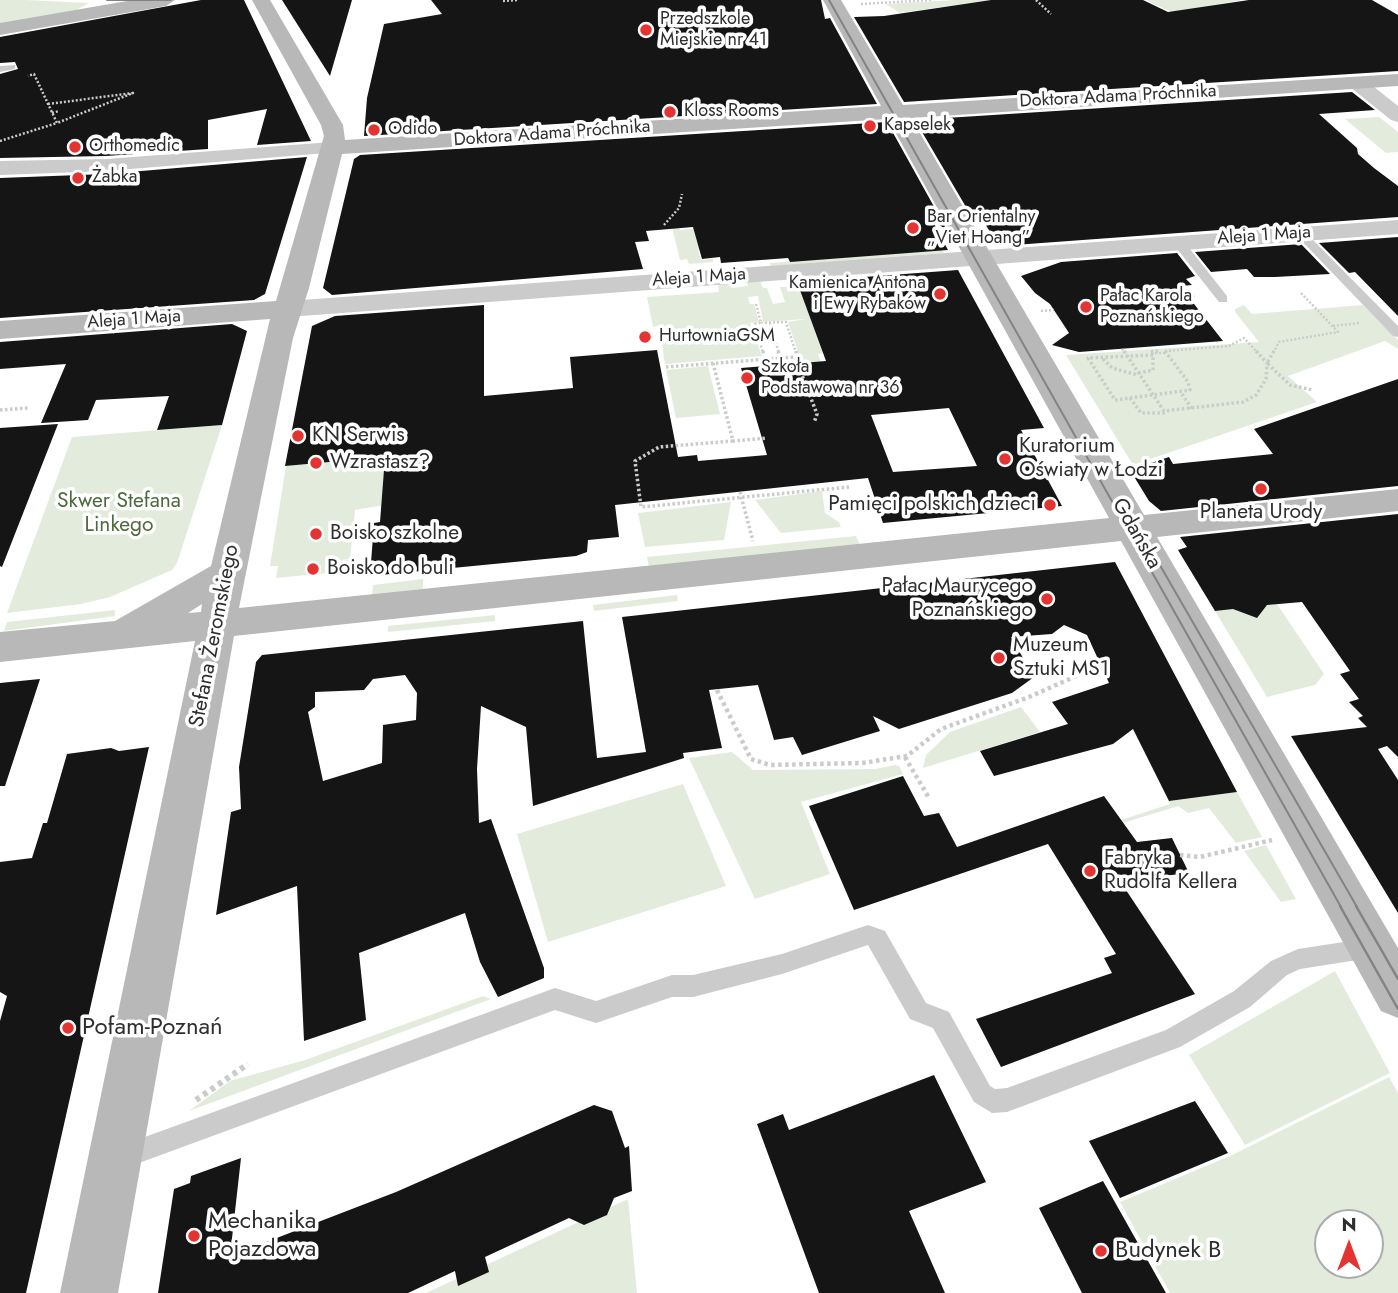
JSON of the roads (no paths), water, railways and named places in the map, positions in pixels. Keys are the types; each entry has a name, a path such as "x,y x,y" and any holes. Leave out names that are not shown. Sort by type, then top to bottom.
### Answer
{"street":[{"path":"127,0 157,2"},
{"name":"Stefana Żeromskiego","path":"89,1293 227,573 278,338 335,132 261,0"},
{"name":"Gdańska","path":"832,0 1398,994"},
{"path":"0,29 157,2"},
{"name":"Doktora Adama Próchnika","path":"0,168 60,164 93,166 332,148 1398,80"},
{"path":"1356,83 1398,116"},
{"name":"Aleja 1 Maja","path":"0,330 1398,227"},
{"path":"0,647 1398,500"},
{"path":"118,636 227,573"}],"lane":[{"path":"0,69 12,67"},
{"path":"1301,234 1398,333"},
{"path":"1178,242 1223,299"},
{"path":"114,1160 555,999 596,1012 671,986 693,986 782,964 868,935 877,937 918,1012 941,1020 982,1094 992,1101 1007,1100 1172,1039 1242,999 1279,968 1298,959 1371,947"}],"tram line":[{"path":"107,0 171,0"},
{"path":"829,0 1341,907"},
{"path":"1131,515 1357,907"},
{"path":"1340,906 1398,1009"},
{"path":"1356,906 1398,979"}],"place":[{"name":"Przedszkole Miejskie nr 41","path":"646,30"},
{"name":"Kloss Rooms","path":"670,112"},
{"name":"Kapselek","path":"870,126"},
{"name":"Odido","path":"374,130"},
{"name":"Orthomedic","path":"75,147"},
{"name":"Żabka","path":"78,178"},
{"name":"Bar Orientalny „Viet Hoang”","path":"913,228"},
{"name":"Kamienica Antona i Ewy Rybaków","path":"940,294"},
{"name":"Pałac Karola Poznańskiego","path":"1086,307"},
{"name":"HurtowniaGSM","path":"645,337"},
{"name":"Szkoła Podstawowa nr 36","path":"747,378"},
{"name":"KN Serwis","path":"298,436"},
{"name":"Kuratorium Oświaty w Łodzi","path":"1005,459"},
{"name":"Wzrastasz?","path":"316,463"},
{"name":"Planeta Urody","path":"1261,489"},
{"name":"Pamięci polskich dzieci","path":"1050,505"},
{"name":"Boisko szkolne","path":"316,534"},
{"name":"Boisko do buli","path":"313,569"},
{"name":"Pałac Maurycego Poznańskiego","path":"1047,599"},
{"name":"Muzeum Sztuki MS1","path":"999,658"},
{"name":"Fabryka Rudolfa Kellera","path":"1090,871"},
{"name":"Pofam-Poznań","path":"68,1028"},
{"name":"Mechanika Pojazdowa","path":"194,1236"},
{"name":"Budynek B","path":"1101,1251"}],"park label":[{"name":"Skwer Stefana Linkego","path":"119,514"}]}
